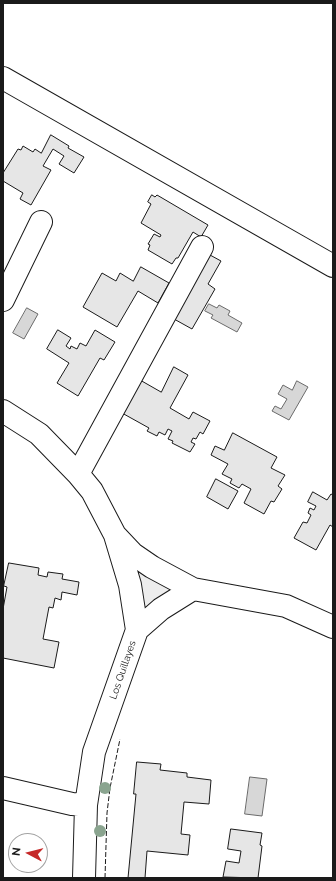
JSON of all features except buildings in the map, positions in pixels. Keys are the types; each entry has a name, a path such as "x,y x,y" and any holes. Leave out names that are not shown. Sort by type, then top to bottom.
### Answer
{"street":[{"path":"3,78 333,266"},
{"path":"3,300 42,222"},
{"path":"78,474 202,247"},
{"path":"3,411 39,434 78,474 92,491 115,535 133,554 152,567 193,589 286,606 333,627"},
{"name":"Los Quillayes","path":"84,878 86,805 94,752 137,630 130,585 115,535"},
{"path":"137,630 161,609 193,589"},
{"path":"3,788 72,804 86,805"}],"shaded area":[{"path":"209,304 217,308 219,305 230,311 228,315 242,323 237,332 211,318 213,315 205,311"},
{"path":"27,308 38,314 24,339 13,333"},
{"path":"297,381 308,387 289,420 272,411 275,406 281,409 287,399 278,394 283,385 292,390"},
{"path":"135,565 177,589 138,612"},
{"path":"250,777 267,779 262,816 245,814"}],"fence":[{"path":"105,878 107,813 110,788 120,739"}]}
